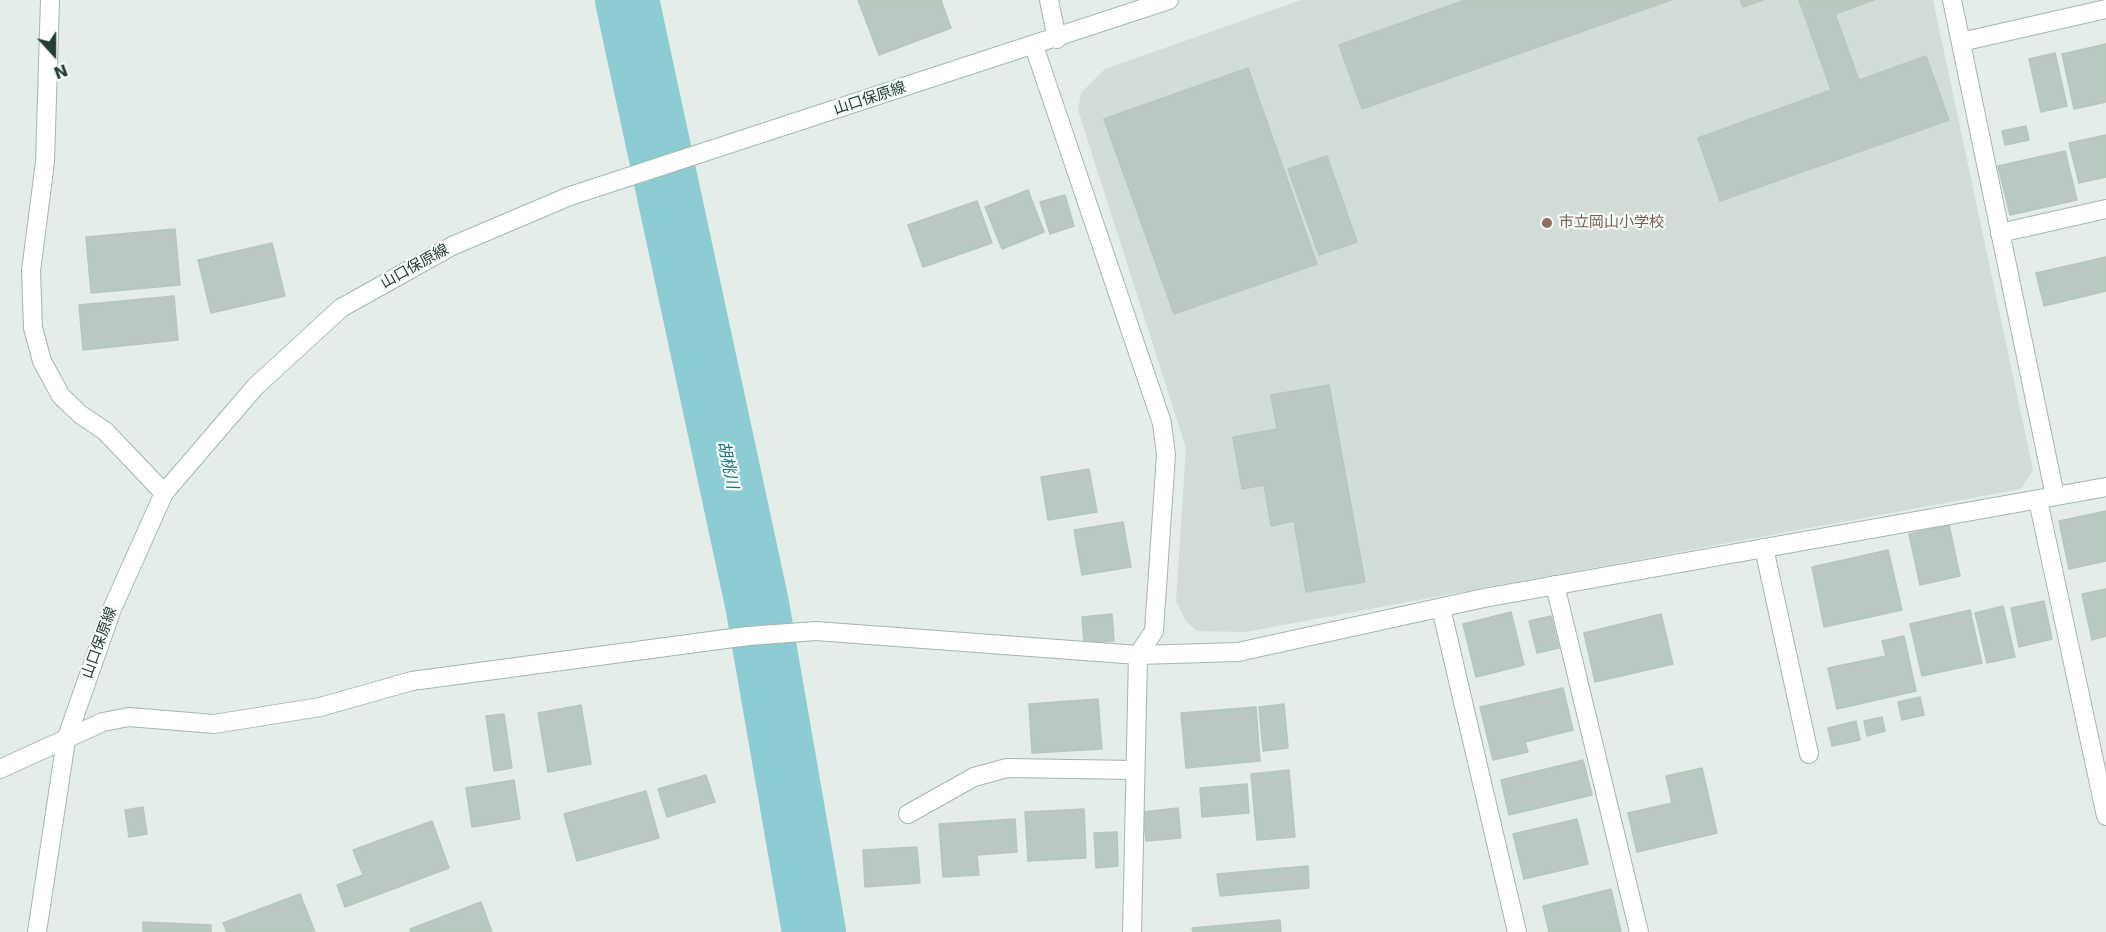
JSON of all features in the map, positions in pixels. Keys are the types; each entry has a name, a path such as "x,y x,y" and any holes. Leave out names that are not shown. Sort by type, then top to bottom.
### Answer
{"street":[{"path":"50,0 45,162 31,271 33,328 42,361 61,396 81,415 105,431 164,493"},
{"path":"1049,0 1057,39"},
{"name":"山口保原線","path":"37,932 66,740 112,609 164,493 255,387 341,308 452,246 570,196 1057,39 1168,0"},
{"path":"1952,0 2000,233 2046,498 2099,753 2106,816"},
{"path":"1961,42 2106,9"},
{"path":"1034,46 1162,423 1166,455 1157,613 1154,631 1138,655 1132,932"},
{"path":"2000,233 2106,208"},
{"path":"0,769 103,722 129,717 214,724 320,707 412,681 748,636 816,631 1138,655 1238,652 1556,585 2106,487"},
{"path":"1764,548 1809,754"},
{"path":"1556,585 1639,932"},
{"path":"1441,608 1517,932"},
{"path":"908,814 974,777 1007,768 1135,770"}],"shaded area":[{"name":"市立岡山小学校","path":"1301,0 1933,0 2033,470 2021,489 1245,632 1197,631 1186,621 1176,601 1186,448 1078,110 1081,93 1105,69"}],"building":[{"path":"858,0 941,0 951,28 879,55"},
{"path":"1465,0 1671,0 1362,109 1339,45"},
{"path":"1740,0 1763,0 1743,7"},
{"path":"1799,0 1874,0 1835,14 1859,80 1926,56 1949,120 1720,201 1698,138 1831,90"},
{"path":"2106,44 2106,102 2074,109 2062,54"},
{"path":"2055,53 2067,106 2041,112 2029,59"},
{"path":"1248,68 1317,264 1174,314 1104,119"},
{"path":"2026,126 2029,140 2005,145 2002,131"},
{"path":"2106,135 2106,177 2079,183 2069,143"},
{"path":"2065,151 2077,200 2010,215 1998,166"},
{"path":"1327,156 1357,242 1319,255 1288,169"},
{"path":"1028,190 1044,232 1002,249 985,207"},
{"path":"1065,195 1074,226 1050,234 1040,202"},
{"path":"977,201 992,243 923,267 908,225"},
{"path":"175,229 180,285 91,293 86,237"},
{"path":"272,243 285,296 211,313 198,260"},
{"path":"2106,257 2106,291 2044,306 2036,273"},
{"path":"174,296 178,340 83,350 79,305"},
{"path":"1329,385 1365,582 1306,592 1294,521 1271,526 1264,485 1242,489 1233,437 1277,429 1271,395"},
{"path":"1089,469 1097,512 1048,520 1041,477"},
{"path":"2106,511 2106,561 2069,569 2059,521"},
{"path":"1123,522 1131,567 1082,575 1074,530"},
{"path":"1949,525 1960,576 1920,585 1909,534"},
{"path":"1888,550 1902,610 1824,627 1812,567"},
{"path":"2106,589 2106,636 2092,640 2082,594"},
{"path":"2044,601 2052,639 2019,647 2011,608"},
{"path":"2003,606 2015,657 1987,663 1975,613"},
{"path":"1970,610 1982,663 1922,676 1910,624"},
{"path":"1511,612 1524,665 1476,677 1463,624"},
{"path":"1112,614 1114,641 1084,643 1082,617"},
{"path":"1661,614 1673,664 1595,682 1584,633"},
{"path":"1551,616 1559,648 1537,653 1529,621"},
{"path":"1904,636 1916,691 1837,709 1828,668 1886,656 1882,641"},
{"path":"1563,688 1573,730 1525,742 1528,752 1493,760 1480,707"},
{"path":"1920,697 1924,715 1902,720 1898,702"},
{"path":"1098,699 1102,749 1032,753 1029,704"},
{"path":"1284,704 1288,748 1263,751 1259,707"},
{"path":"581,705 591,764 548,772 538,713"},
{"path":"1256,707 1260,761 1186,768 1181,713"},
{"path":"504,714 512,768 494,771 486,716"},
{"path":"1882,717 1885,731 1867,736 1864,721"},
{"path":"1856,721 1860,740 1832,746 1828,728"},
{"path":"1583,760 1592,795 1509,815 1501,780"},
{"path":"1702,768 1717,833 1637,852 1628,813 1672,803 1666,776"},
{"path":"1289,770 1295,837 1257,840 1251,774"},
{"path":"706,775 715,802 667,817 658,789"},
{"path":"514,780 520,819 472,827 466,788"},
{"path":"1247,784 1249,813 1202,817 1200,788"},
{"path":"646,791 659,838 577,861 564,814"},
{"path":"143,807 147,834 129,837 125,810"},
{"path":"1178,808 1181,838 1146,841 1143,812"},
{"path":"1084,809 1086,858 1028,861 1025,812"},
{"path":"1015,819 1017,852 977,855 979,875 943,877 939,824"},
{"path":"1577,819 1588,864 1524,879 1513,834"},
{"path":"432,821 449,868 345,907 337,885 363,875 353,850"},
{"path":"1117,832 1118,866 1096,868 1094,833"},
{"path":"917,847 920,883 865,887 863,850"},
{"path":"1308,866 1309,888 1220,896 1217,874"},
{"path":"1611,889 1621,932 1549,932 1543,906"},
{"path":"300,894 315,932 227,932 223,923"},
{"path":"481,902 492,932 411,932 410,929"},
{"path":"1280,920 1281,932 1193,932 1192,928"},
{"path":"143,922 211,925 211,932 143,932"}],"waterway":[{"name":"胡桃川","path":"627,0 757,604 814,932"}],"place":[{"name":"市立岡山小学校","path":"1547,223"}]}
